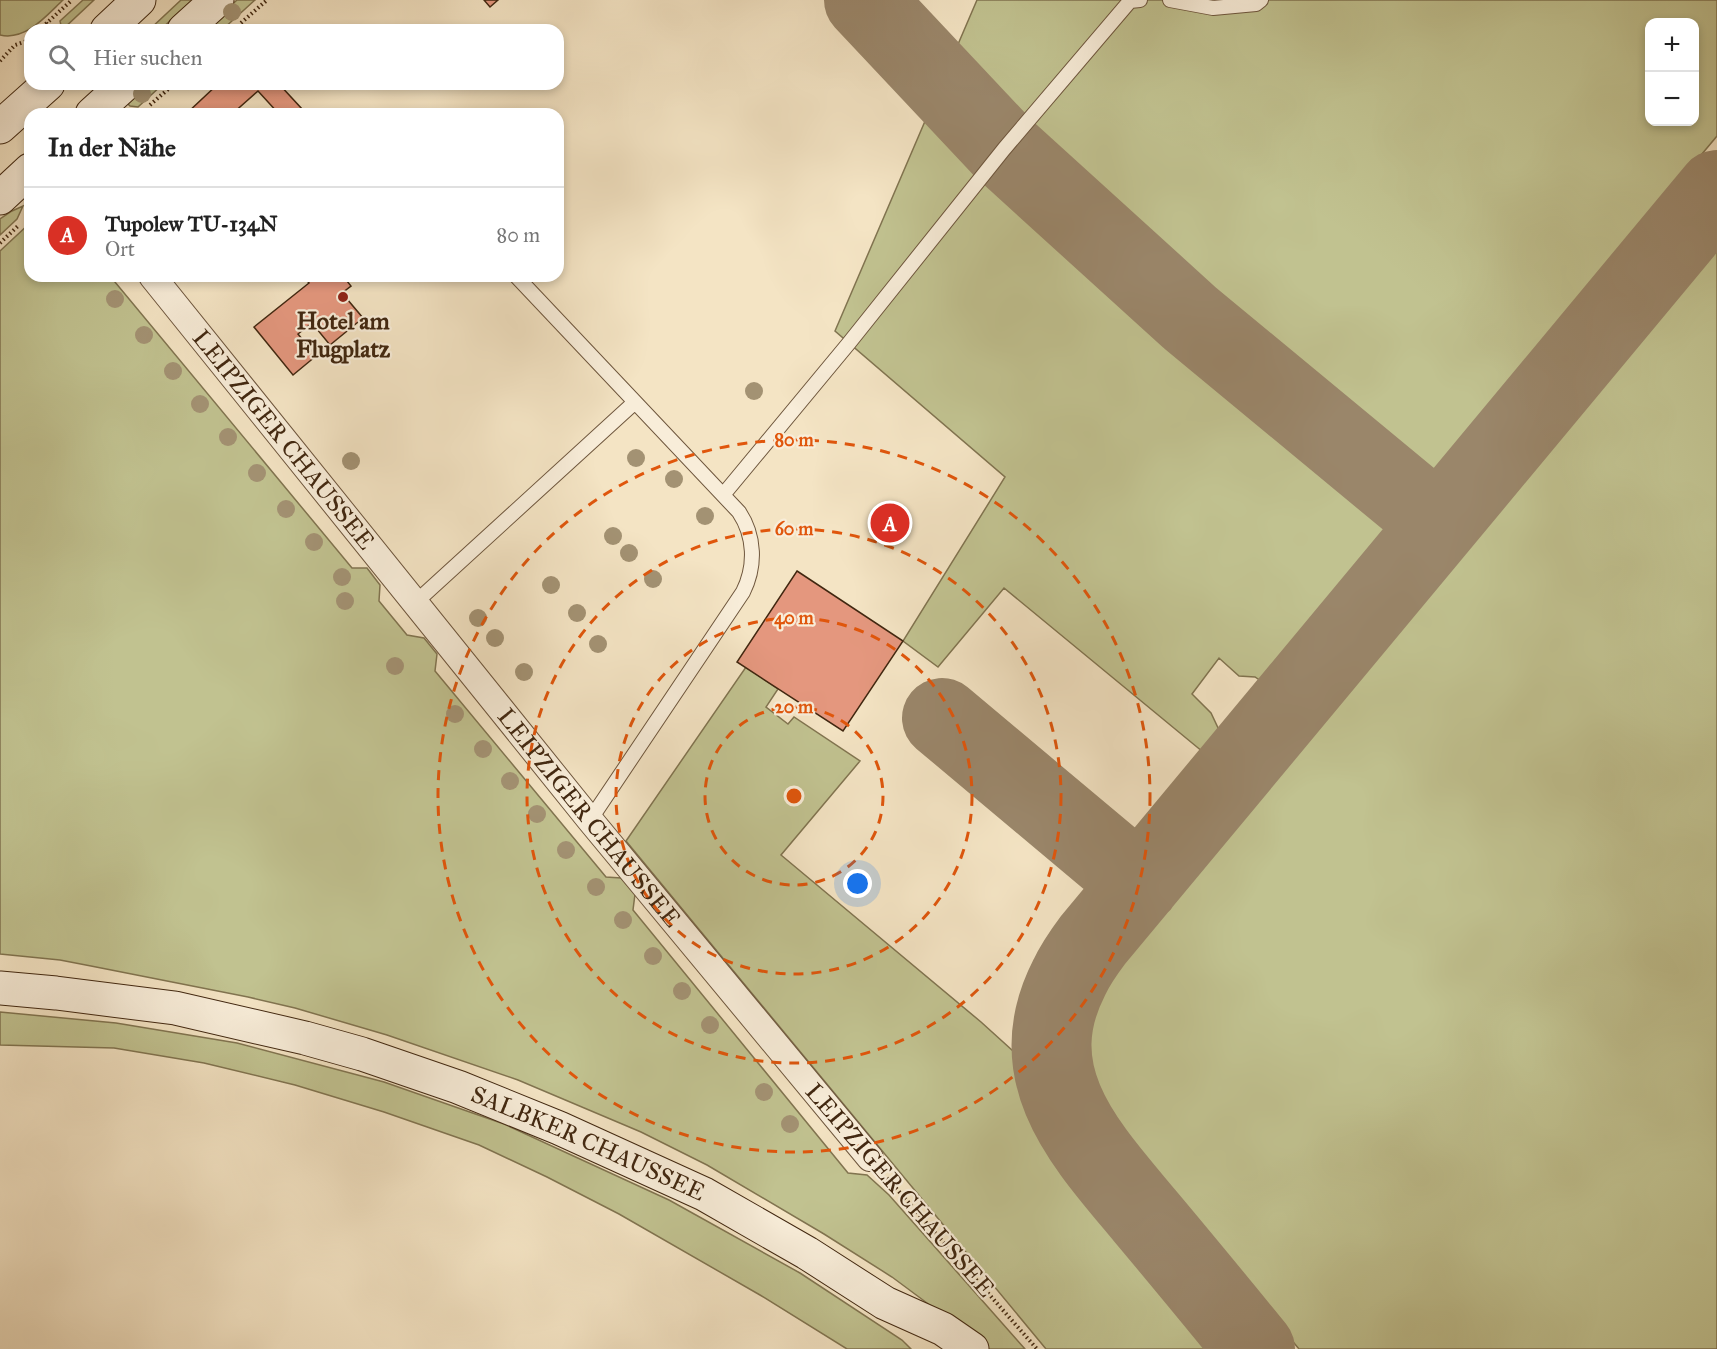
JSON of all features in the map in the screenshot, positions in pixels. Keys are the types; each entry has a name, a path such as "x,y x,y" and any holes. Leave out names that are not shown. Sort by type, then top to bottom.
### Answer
{"main road":[{"path":"114,24 140,0"},
{"path":"191,24 217,0"},
{"path":"11,118 41,90"},
{"path":"99,108 119,90"},
{"path":"0,198 24,176"},
{"name":"SALBKER CHAUSSEE","path":"0,988 175,1008 270,1029 362,1054 458,1087 666,1175 736,1211 807,1253 885,1304 943,1329 972,1349"},
{"name":"SALBKER CHAUSSEE","path":"885,1304 928,1349"}],"street":[{"name":"LEIPZIGER CHAUSSEE","path":"157,282 590,820 870,1158"}],"lane":[{"path":"723,495 849,343 1004,149 1130,1 1140,0"},
{"path":"1170,0 1213,8 1256,4 1261,0"},
{"path":"522,282 723,495 743,518 750,537 752,561 747,585 590,820"},
{"path":"416,602 635,402"}],"path":[{"path":"46,23 72,0"},
{"path":"241,24 267,0"},
{"path":"0,61 15,45 24,42"},
{"path":"149,106 167,90"},
{"path":"0,243 22,222"},
{"name":"LEIPZIGER CHAUSSEE","path":"870,1158 1036,1349"}],"green space":[{"path":"0,0 63,0 37,24 24,24 24,32 9,36 0,35"},
{"path":"83,0 94,0 68,24 61,24 60,21"},
{"path":"181,0 193,0 167,24 155,24"},
{"path":"237,0 255,0 229,24 211,24"},
{"path":"977,0 1717,0 1717,136 1411,501 1264,683 1255,677 1239,676 1219,658 1192,694 1211,713 1219,730 1203,752 1004,588 938,667 903,641 1005,477 835,331"},
{"path":"137,90 156,90 138,107 130,106 125,101"},
{"path":"23,206 17,219 0,235 0,219"},
{"path":"24,229 24,282 115,282 352,568 367,568 380,585 379,601 407,635 424,638 437,654 435,671 606,877 621,878 635,894 633,910 848,1173 867,1175 889,1195 1025,1349 989,1349 892,1277 707,1165 641,1132 518,1080 387,1035 295,1008 60,960 0,954 0,251"},
{"path":"1717,243 1717,1349 1299,1349 1105,1112 1089,1071 1086,1042 1091,1015 1101,990 1115,966 1133,943"},
{"path":"746,667 778,689 766,707 788,724 794,717 860,761 781,855 981,1022 1024,1061 1025,1095 1030,1116 1040,1136 1071,1182 1209,1349 1046,1349 626,841"},
{"path":"0,1012 116,1023 237,1043 384,1082 504,1124 669,1200 800,1273 902,1340 911,1349 847,1349 760,1295 619,1214 479,1145 384,1112 295,1085 204,1063 114,1048 0,1045"}],"building":[{"path":"484,0 498,0 490,7"},
{"path":"212,90 285,90 301,108 274,108 258,91 239,108 192,108"},
{"path":"348,282 351,286 342,293 363,318 330,345 312,323 298,334 316,356 293,375 254,327 309,283"},
{"path":"797,571 903,641 843,731 737,662"}],"taxiway":[{"path":"864,0 1004,149 1190,318 1439,524"},
{"path":"1255,1349 1101,1163 1082,1135 1066,1107 1056,1078 1051,1047 1055,1013 1069,978 1093,940 1717,190"},
{"path":"942,718 1140,884"}],"place":[{"name":"Hotel am Flugplatz","path":"343,297"},
{"name":"Tupolew TU-134N","path":"890,523"}]}
